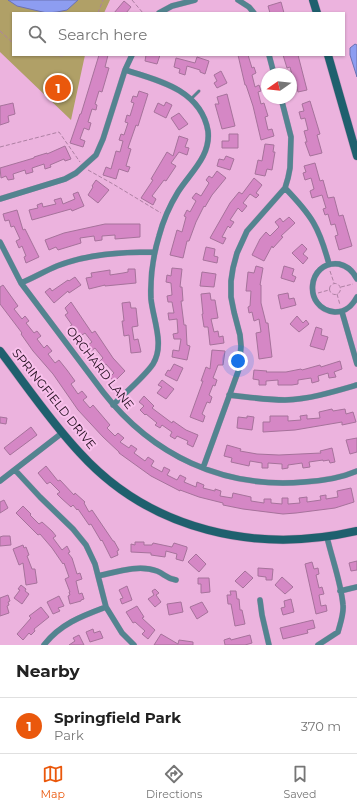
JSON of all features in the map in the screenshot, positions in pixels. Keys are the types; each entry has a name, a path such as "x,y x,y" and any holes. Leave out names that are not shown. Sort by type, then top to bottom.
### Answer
{"street":[{"path":"161,12 172,6 195,0"},
{"path":"313,0 316,12"},
{"path":"241,1 253,12"},
{"path":"0,199 65,179 84,167 96,155 125,70 132,56"},
{"path":"269,56 272,68"},
{"path":"328,56 357,156"},
{"path":"113,405 153,363 158,342 151,298 151,278 154,252 166,216 177,193 201,161 207,146 208,131 205,121 191,99 179,90 161,81 125,70"},
{"path":"203,468 238,369 241,352 240,335 231,297 231,281 234,261 247,231 285,188 290,168 292,147 289,124 283,104"},
{"path":"285,188 306,211 317,227 329,264"},
{"name":"ORCHARD LANE","path":"0,242 21,283 113,405 148,438 173,454 203,468 242,480 268,483 318,481 357,471"},
{"path":"21,283 57,266 86,257 115,253 154,252"},
{"path":"357,278 347,267 329,264 316,274 312,290 319,305 326,310 342,312 353,304 357,297"},
{"path":"342,312 357,364"},
{"name":"SPRINGFIELD DRIVE","path":"0,351 62,433 85,458 119,487 150,507 184,522 213,532 245,538 287,540 327,537 357,531"},
{"path":"229,395 269,400 300,398 326,394 357,385"},
{"path":"0,481 62,433"},
{"path":"15,470 73,529 88,549 95,564 106,607 122,633 134,645"},
{"path":"318,645 338,632 343,610 327,537"},
{"path":"98,576 128,569 142,568 158,571 168,579 176,580"},
{"path":"340,591 357,586"},
{"path":"260,600 269,645"},
{"path":"44,645 63,626 73,620 106,607"}],"lane":[{"path":"191,99 199,91"}],"path":[{"path":"98,12 103,0"},
{"path":"132,0 143,12"},
{"path":"0,31 12,42"},
{"path":"0,147 59,132 79,162 90,173 113,184 166,216"},
{"path":"329,264 334,283 340,287"},
{"path":"340,287 357,282"},
{"path":"313,294 329,290 330,286 334,283"},
{"path":"340,287 337,294 342,312"},
{"path":"329,290 333,294 337,294"}],"shaded area":[{"path":"0,0 110,0 104,12 12,12 12,56 85,56 71,120 0,52"}],"water":[{"path":"8,0 78,0 67,10 57,12 43,12 17,6"},
{"path":"355,44 357,45 357,77 350,55 350,48"}],"building":[{"path":"124,1 131,7 127,12 115,12"},
{"path":"281,2 284,12 270,12 268,6"},
{"path":"99,56 108,56 105,67 109,68 102,92 99,91 95,104 97,105 96,110 92,109 88,122 91,123 89,130 84,128 80,139 85,141 83,147 70,143 81,114"},
{"path":"146,56 160,56 157,64 145,61"},
{"path":"238,56 248,56 252,68 254,67 256,73 252,75 255,87 259,85 261,91 258,92 261,104 264,104 268,116 265,117 268,130 272,129 274,136 261,140 253,106"},
{"path":"283,56 298,56 307,90 298,92 297,68 287,68"},
{"path":"197,57 209,61 205,74 200,72 200,70 187,66 185,75 179,73 180,69 174,67 176,58 195,63"},
{"path":"221,71 227,83 217,88 214,83 217,81 214,75"},
{"path":"139,91 148,94 138,126 136,125 128,148 131,149 126,166 130,167 128,172 119,169 116,179 103,175 106,167 111,169 116,151 120,152 123,141 119,140 121,134 124,135 128,123 125,122 127,115 130,116 134,103 131,102 133,96 137,97"},
{"path":"227,94 235,126 222,129 215,104 219,104 217,97"},
{"path":"310,101 320,134 317,135 322,153 310,156 305,142 307,142 304,131 308,130 305,118 301,119 299,112 304,111 302,104"},
{"path":"166,102 172,105 166,118 154,112 158,103 164,106"},
{"path":"13,103 15,114 8,116 9,122 0,125 0,106"},
{"path":"179,113 188,124 179,130 171,118"},
{"path":"229,134 238,134 238,148 222,148 222,141 229,141"},
{"path":"179,136 188,139 185,147 189,148 187,155 179,152 171,163 176,166 166,181 164,180 152,196 156,199 153,205 141,198 153,180 151,179 167,152 173,156"},
{"path":"265,144 274,145 273,152 275,152 272,170 267,169 265,176 255,174 258,160 262,161"},
{"path":"65,146 71,159 65,161 64,159 50,165 51,167 45,169 44,164 32,168 33,172 26,174 25,170 13,174 14,179 8,180 6,176 1,178 0,168 47,154"},
{"path":"226,156 234,159 230,170 217,166 219,159 224,160"},
{"path":"315,163 320,181 323,180 328,198 334,197 339,216 343,215 352,246 339,250 335,236 338,235 335,224 331,225 328,214 325,215 323,209 326,208 322,195 312,198 310,191 314,189 311,178 305,180 303,173 306,172 304,166"},
{"path":"217,171 226,178 212,195 205,207 204,206 189,241 187,241 183,258 170,255 177,230 182,232 186,217 184,216 187,210 190,212 196,201 192,198 196,193 201,196 209,183 206,180 209,176 212,178"},
{"path":"254,178 262,185 256,193 259,195 256,198 250,194 243,203 247,206 242,212 238,208 230,220 234,222 230,228 228,226 222,237 226,238 223,244 210,238 230,203 239,192 242,194"},
{"path":"96,180 109,190 98,203 88,195"},
{"path":"78,192 84,206 72,211 71,209 32,220 29,210 38,208 37,205 42,203 43,207 56,204 54,200 61,198 63,204 75,199 73,194"},
{"path":"17,210 23,230 25,229 39,257 26,263 24,257 26,256 22,246 19,248 16,241 20,239 14,226 11,227 9,220 5,221 3,214"},
{"path":"289,217 295,223 281,236 283,237 273,248 272,246 264,261 252,255 260,239 266,232 270,236 279,227 275,222 280,218 283,222"},
{"path":"105,224 140,224 140,237 115,239 115,235 102,236 102,240 95,241 94,236 80,238 81,243 58,250 56,247 49,250 45,240 64,233"},
{"path":"302,244 307,249 303,254 308,258 303,264 292,253"},
{"path":"206,247 215,249 214,256 218,257 217,263 203,260"},
{"path":"256,266 263,268 260,285 261,303 266,323 268,323 272,357 259,359 256,333 261,332 259,319 254,321 252,312 249,313 248,307 250,306 251,291 246,291 248,272 254,273"},
{"path":"284,266 294,269 292,275 296,277 294,282 281,278"},
{"path":"172,268 182,269 180,287 182,287 183,301 181,301 184,325 186,325 187,345 190,346 187,360 172,357 173,350 179,351 181,339 174,339 173,334 178,333 177,319 169,320 168,313 174,313 172,302 168,302 167,296 172,295 171,283 166,282 167,275 171,276"},
{"path":"128,269 135,269 136,283 105,285 89,289 86,278 92,277 91,273 110,270 110,275 128,272"},
{"path":"202,272 216,274 214,287 200,286"},
{"path":"75,277 81,285 69,293 68,291 54,303 45,292 50,288 52,291"},
{"path":"3,285 18,306 14,309 22,319 25,316 29,321 26,323 34,333 37,331 41,336 37,339 44,348 47,345 52,351 48,354 55,363 59,360 75,381 71,384 78,394 82,391 87,397 83,400 90,408 93,405 110,425 107,428 115,436 118,433 124,438 120,442 129,448 131,445 137,449 134,453 145,461 148,457 154,461 151,466 162,472 164,467 170,470 167,475 177,480 180,475 186,478 184,482 196,487 197,482 204,485 203,488 221,491 220,496 232,498 233,493 251,497 251,501 264,503 264,499 271,499 271,503 282,504 282,498 288,498 288,504 300,503 299,498 307,497 307,502 321,500 320,496 326,495 326,499 338,497 337,491 351,488 354,502 335,508 283,514 243,509 223,505 223,503 180,491 151,476 119,453 78,410 53,374 33,351 21,334 22,333 0,304 0,287"},
{"path":"210,293 211,300 215,300 218,318 211,319 214,332 218,331 219,337 223,336 224,343 210,345 208,327 204,327 201,294"},
{"path":"288,293 289,299 294,298 296,305 281,309 278,295"},
{"path":"71,302 92,333 95,331 113,358 125,371 114,382 110,377 114,373 106,364 103,366 99,362 103,358 95,348 91,351 87,346 92,342 85,333 79,337 70,326 72,325 65,315 68,313 65,308"},
{"path":"130,302 131,308 136,308 138,326 132,327 134,340 138,339 141,352 131,353 129,335 124,336 122,303"},
{"path":"297,316 303,323 306,320 309,324 299,332 290,324"},
{"path":"316,327 322,329 321,335 328,337 324,350 310,346"},
{"path":"212,350 225,351 223,365 218,365 213,378 217,380 209,395 212,397 210,403 207,402 202,414 205,416 203,422 190,417 203,381 201,381 206,367 210,369"},
{"path":"340,361 342,369 334,372 336,377 329,378 328,373 318,376 319,381 312,383 311,378 298,380 298,384 292,385 278,385 278,380 266,381 266,385 259,385 259,380 253,379 254,370 267,371 266,372 286,372 302,370 320,365 321,367"},
{"path":"174,364 183,368 177,381 165,375 168,370 170,371"},
{"path":"162,380 174,389 166,399 157,393 162,387 158,385"},
{"path":"144,396 154,406 152,408 172,423 173,421 186,430 198,435 193,447 187,444 188,441 177,436 175,439 170,436 172,432 162,425 160,428 155,425 157,423 140,410 144,406 139,402"},
{"path":"332,409 333,411 345,409 346,414 353,412 356,422 342,425 342,422 295,430 263,432 263,422 270,422 270,416 288,416 288,421 301,420 300,416 307,415 307,419 320,418 319,412"},
{"path":"247,416 254,417 252,430 237,428 238,417 247,418"},
{"path":"0,417 7,418 6,424 0,423"},
{"path":"31,427 37,435 10,455 4,448"},
{"path":"357,438 357,452 350,454 346,440"},
{"path":"227,445 241,449 240,451 257,454 279,455 321,453 320,451 332,448 335,462 330,463 329,460 323,460 309,462 310,467 303,468 302,463 288,465 288,468 282,469 282,464 268,463 268,468 262,468 262,463 250,461 249,466 231,462 232,458 224,456"},
{"path":"46,466 58,481 60,480 74,495 75,493 85,502 84,503 89,512 92,510 114,541 119,550 117,551 118,555 111,558 102,540 101,541 91,524 89,525 78,509 77,510 73,505 71,507 61,498 57,494 60,492 50,482 47,484 38,473"},
{"path":"4,500 8,508 0,513 0,502"},
{"path":"23,506 39,524 42,522 52,531 56,536 53,538 62,550 67,546 70,552 68,553 72,558 77,574 80,573 82,579 76,581 79,594 82,593 84,599 81,601 70,604 68,596 70,595 70,592 65,579 69,577 64,563 63,564 40,534 38,535 16,513"},
{"path":"10,536 11,545 0,546 0,537"},
{"path":"135,542 144,542 144,545 152,545 153,543 172,547 174,543 187,547 187,549 183,561 176,559 177,554 166,551 165,557 151,555 151,553 131,552 131,544 135,545"},
{"path":"23,545 24,548 26,547 29,555 27,556 32,569 35,569 37,583 26,585 23,563 19,565 13,549"},
{"path":"196,554 206,564 199,572 188,562"},
{"path":"357,561 357,570 351,571 349,563"},
{"path":"312,562 314,569 318,568 319,574 316,575 319,588 322,587 324,594 319,595 321,606 326,605 327,611 316,614 305,564"},
{"path":"258,568 273,569 272,580 266,580 266,577 258,576"},
{"path":"245,571 253,578 243,588 235,581"},
{"path":"282,577 293,587 285,594 275,585"},
{"path":"198,578 209,578 210,592 201,593 201,584 198,584"},
{"path":"21,585 29,594 22,604 14,598 20,590 18,589"},
{"path":"127,586 132,600 122,604 120,599 123,598 119,590"},
{"path":"155,589 159,593 156,595 161,602 155,607 148,599 154,595 152,591"},
{"path":"230,591 236,591 245,624 235,626 231,604 228,604 227,595 231,595"},
{"path":"8,595 10,601 8,602 9,605 7,606 9,613 0,616 0,598"},
{"path":"59,596 64,606 58,608 60,611 53,614 47,602"},
{"path":"291,599 294,612 283,615 281,608 285,607 284,601"},
{"path":"181,602 183,612 169,615 167,604"},
{"path":"202,602 208,612 197,619 190,607"},
{"path":"137,606 144,617 142,618 155,630 148,639 142,634 145,631 135,622 133,623 126,612"},
{"path":"41,607 49,617 34,629 35,631 31,635 29,633 23,640 17,634 31,618 29,616"},
{"path":"313,620 315,628 307,630 308,633 283,639 280,628"},
{"path":"93,629 94,633 100,631 103,638 90,642 86,632"},
{"path":"161,634 178,644 179,640 193,642 193,645 154,645"},
{"path":"79,635 84,645 69,645 75,641 73,638"},
{"path":"250,635 252,643 245,645 225,645 224,640 230,638 231,640"}],"place":[{"name":"Springfield Park","path":"58,88"}]}
